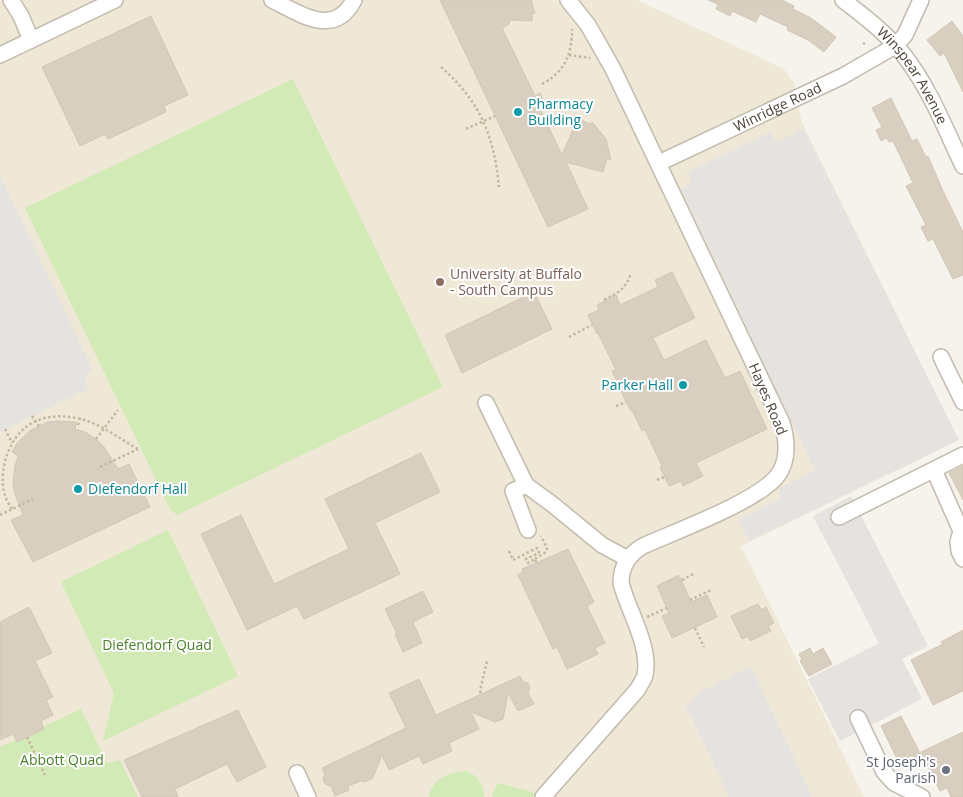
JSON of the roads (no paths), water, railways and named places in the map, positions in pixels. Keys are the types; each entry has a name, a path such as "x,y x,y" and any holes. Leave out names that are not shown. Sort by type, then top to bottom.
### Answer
{"street":[{"path":"11,0 21,16 31,40"},
{"path":"0,55 115,0"},
{"path":"272,0 319,21 335,19 343,15 350,8 354,0"},
{"name":"Hayes Road","path":"568,0 599,42 659,163 782,423 786,439 786,452 780,473 762,489 720,512 635,550 628,559"},
{"name":"Winspear Avenue","path":"843,0 883,33 903,55 927,92 963,166"},
{"path":"895,46 905,35 921,0"},
{"name":"Winridge Road","path":"659,163 843,76 895,46"},
{"path":"941,357 963,402"},
{"path":"486,402 526,485 602,546 628,559 622,569 621,583 645,651 646,667 644,678 638,689 542,797"},
{"path":"839,517 963,455"},
{"path":"934,470 962,531 958,542 959,551 963,558"},
{"path":"526,485 513,491 534,533"},
{"path":"858,718 884,772 894,784 922,797"},
{"path":"297,773 308,797"}],"place":[{"name":"Pharmacy Building","path":"518,112"},
{"name":"University at Buffalo - South Campus","path":"440,282"},
{"name":"Parker Hall","path":"683,385"},
{"name":"Diefendorf Hall","path":"78,489"},
{"name":"St Joseph's Parish","path":"946,770"}],"park label":[{"name":"Diefendorf Quad","path":"157,645"},
{"name":"Abbott Quad","path":"62,760"}]}
